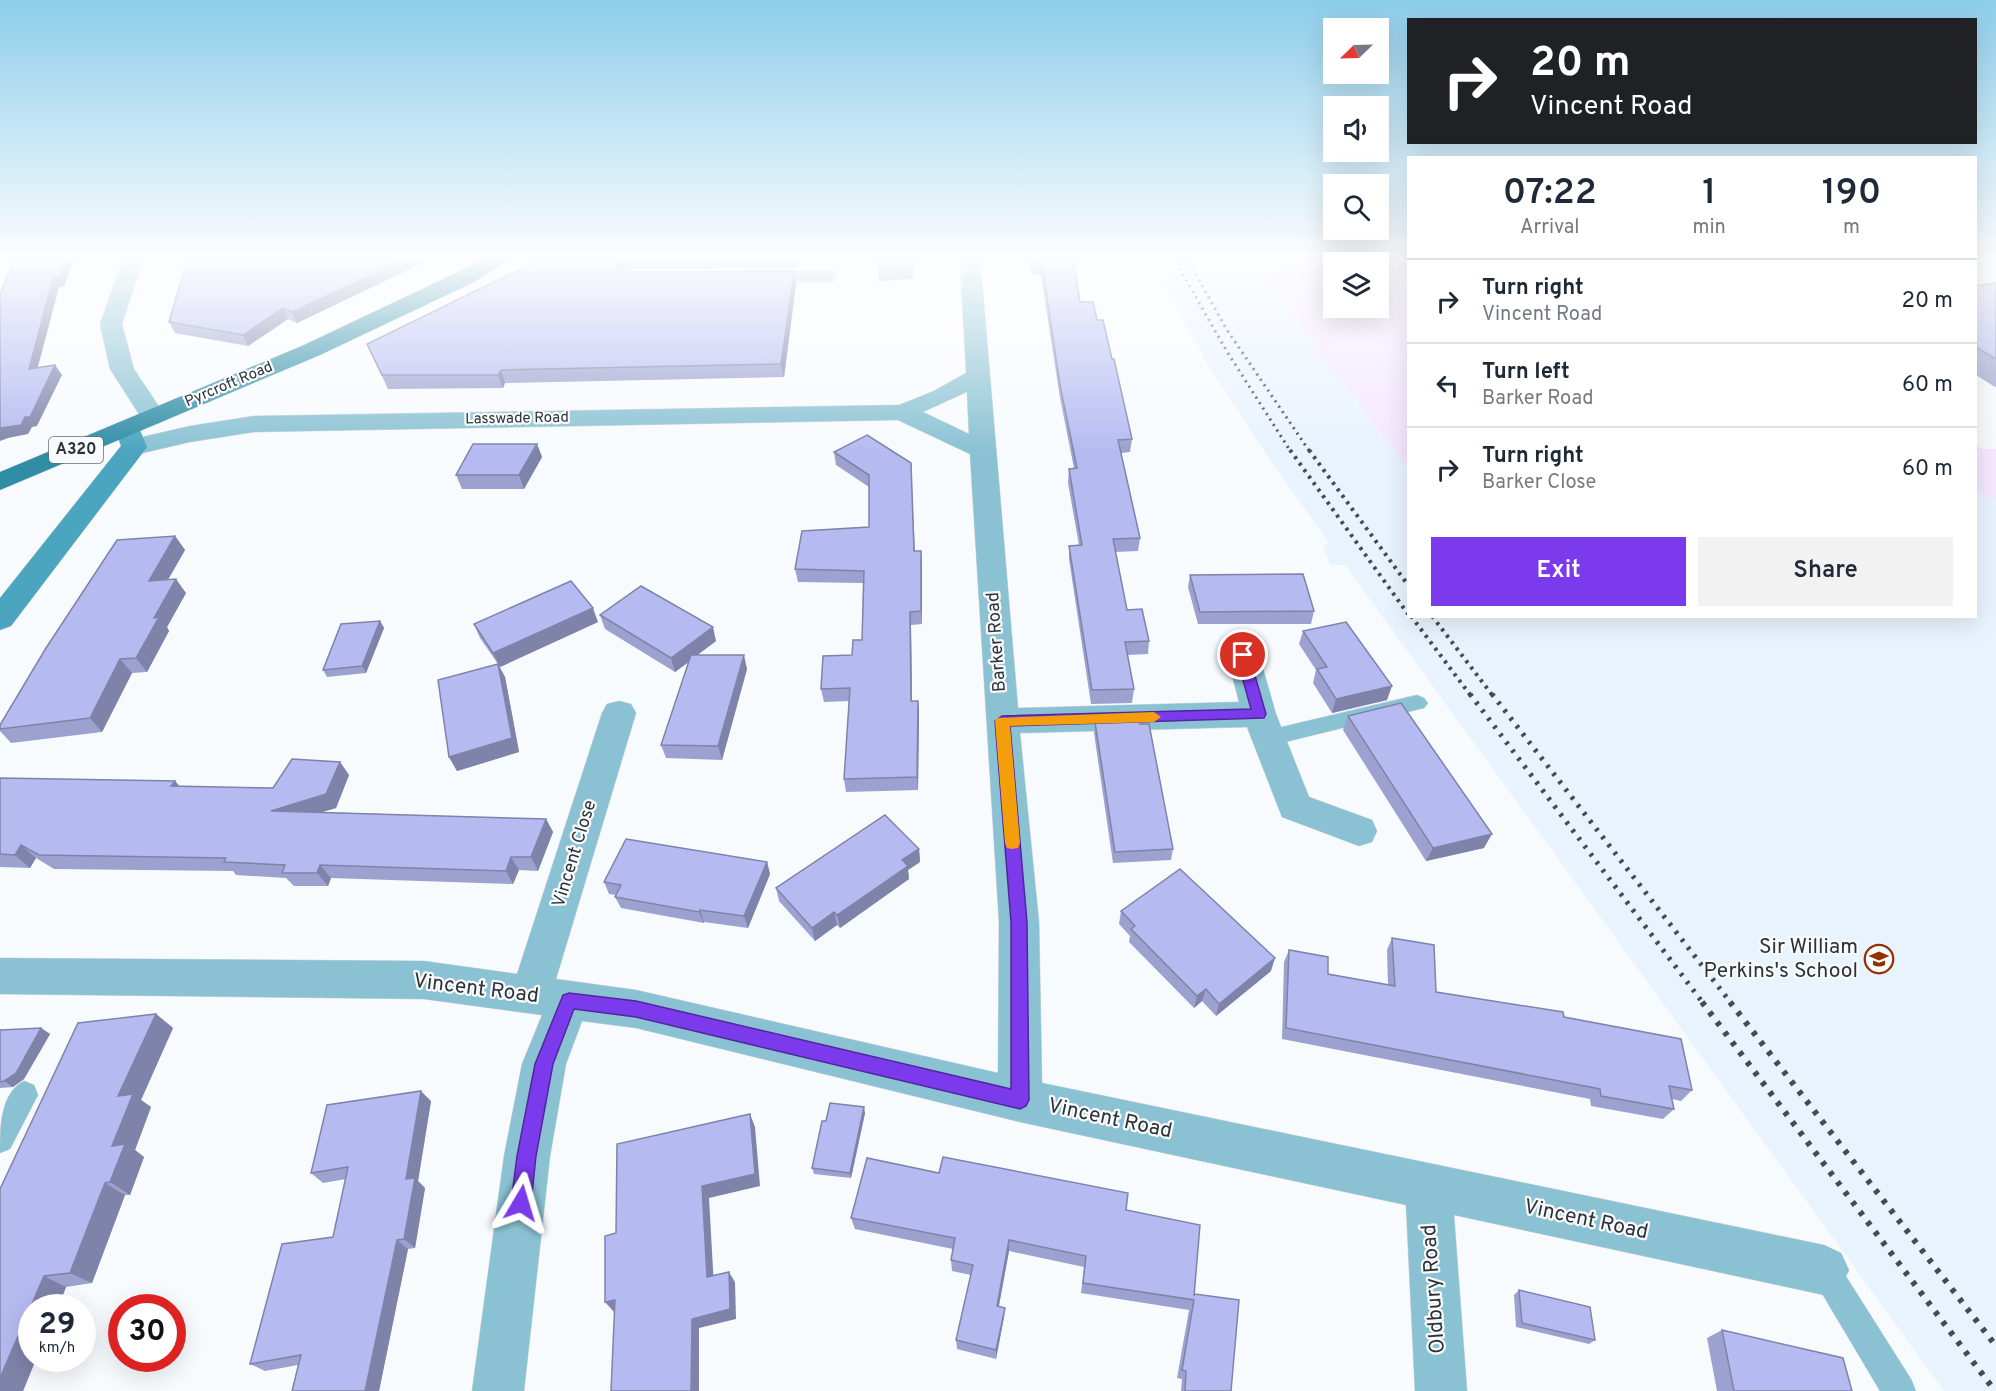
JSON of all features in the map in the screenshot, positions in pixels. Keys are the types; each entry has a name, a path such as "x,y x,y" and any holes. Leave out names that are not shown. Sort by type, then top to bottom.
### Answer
{"main road":[{"name":"Pyrcroft Road","path":"138,431 371,322"},
{"name":"A320","path":"0,482 138,431"}],"street":[{"path":"112,322 138,431"},
{"name":"Barker Road","path":"974,322 1002,721 1019,922 1020,1100"},
{"name":"Lasswade Road","path":"138,431 190,434 254,424 902,412 942,396 978,376"},
{"name":"Lasswade Road","path":"902,412 983,450"},
{"name":"Pyrcroft Road","path":"0,619 138,431"},
{"path":"1243,655 1264,726 1295,807 1359,831"},
{"name":"Vincent Close","path":"498,1391 529,1145 544,1064 550,998 619,713"},
{"path":"1002,721 1264,726"},
{"name":"Vincent Road","path":"0,976 424,981 636,1009 1020,1100 1824,1270"},
{"name":"Oldbury Road","path":"1428,1186 1441,1391"}],"lane":[{"path":"1264,726 1417,703"},
{"path":"0,1139 24,1095"},
{"path":"1824,1270 1899,1391"}],"shaded area":[{"path":"1185,322 1299,322 1407,467 1407,618 1977,618 1977,491 1996,499 1996,1391 1944,1391 1345,565 1330,565 1323,545 1330,544 1272,463 1210,369"},
{"path":"1298,322 1407,322 1407,467"},
{"path":"1977,446 1982,449 1996,449 1996,499 1977,491"}],"building":[{"path":"0,322 41,322 29,369 55,365 30,417 25,417 21,425 0,428"},
{"path":"169,322 262,322 243,335"},
{"path":"412,322 787,322 781,364 501,370 498,375 382,375 367,344"},
{"path":"1051,322 1103,322 1132,439 1118,440 1140,538 1113,539 1127,610 1142,609 1149,641 1125,642 1134,689 1092,690 1069,546 1082,545 1069,469 1077,468 1060,385"},
{"path":"1977,322 1996,322 1996,359 1977,348"},
{"path":"867,435 911,463 914,551 921,551 921,611 910,612 911,701 918,701 917,777 844,779 850,688 821,689 823,656 852,655 853,640 862,640 864,571 795,569 802,531 869,527 869,475 834,452"},
{"path":"473,444 537,444 519,475 456,475"},
{"path":"175,536 149,581 176,579 154,618 159,617 136,658 120,659 90,718 0,729 0,725 46,648 117,540"},
{"path":"1303,574 1314,611 1200,612 1190,575"},
{"path":"571,581 593,608 493,653 474,624"},
{"path":"641,586 713,627 671,658 600,615"},
{"path":"380,621 362,666 323,670 341,624"},
{"path":"1346,622 1392,686 1336,699 1317,669 1327,667 1303,631"},
{"path":"691,655 744,655 718,746 661,745"},
{"path":"498,664 512,738 449,757 438,680"},
{"path":"1401,703 1492,834 1433,848 1348,716"},
{"path":"1139,720 1140,724 1149,724 1173,849 1115,852 1095,722"},
{"path":"292,759 340,762 326,794 271,811 546,819 531,857 511,857 506,871 320,865 317,873 282,873 285,865 224,862 226,858 39,855 21,845 15,855 0,854 0,778 175,781 171,786 273,788"},
{"path":"885,815 919,849 902,860 908,866 837,915 834,912 812,928 776,888"},
{"path":"626,839 767,862 744,916 700,910 699,912 615,897 621,885 604,882"},
{"path":"1180,869 1275,958 1219,1004 1206,989 1197,996 1131,929 1135,926 1121,911"},
{"path":"1392,938 1434,945 1436,992 1563,1012 1564,1017 1681,1039 1692,1090 1669,1086 1674,1109 1601,1096 1600,1089 1286,1028 1289,950 1328,957 1328,974 1395,986"},
{"path":"156,1014 118,1096 133,1094 112,1146 125,1144 110,1182 105,1183 70,1273 44,1276 36,1294 18,1294 18,1336 0,1378 0,1189 78,1023"},
{"path":"41,1028 16,1073 0,1082 0,1030"},
{"path":"421,1091 406,1179 415,1178 404,1239 397,1240 365,1391 292,1391 301,1355 250,1364 282,1244 333,1237 348,1167 311,1173 327,1105"},
{"path":"830,1103 864,1107 850,1173 812,1168 822,1121 826,1121"},
{"path":"750,1114 755,1174 702,1186 707,1277 729,1272 730,1309 692,1319 691,1391 611,1391 615,1300 605,1302 605,1236 616,1233 617,1144"},
{"path":"943,1157 1128,1193 1126,1210 1200,1225 1194,1296 1195,1294 1239,1300 1231,1391 1185,1391 1186,1371 1182,1370 1194,1300 1083,1283 1086,1256 1009,1240 997,1306 1005,1308 996,1350 956,1340 973,1265 951,1260 955,1238 851,1218 867,1158 939,1173"},
{"path":"1519,1290 1590,1307 1595,1340 1522,1323"},
{"path":"1722,1330 1843,1358 1852,1391 1734,1391"}],"railway":[{"path":"1210,322 1291,452"},
{"path":"1222,322 1310,452"},
{"path":"1290,450 1407,613"},
{"path":"1309,450 1407,584"},
{"path":"1412,618 1471,696"},
{"path":"1434,618 1493,696"},
{"path":"1470,694 1703,1003"},
{"path":"1492,694 1731,1003"},
{"path":"1702,1002 1995,1391"},
{"path":"1730,1002 1996,1346"}],"slow traffic":[{"path":"1012,843 1002,721 1154,717"}],"place":[{"name":"Sir William Perkins's School","path":"1879,959"}],"route":[{"path":"521,1203 544,1064 569,1000 636,1009 1020,1100 1019,922 1002,721 1259,714 1243,655"}]}
